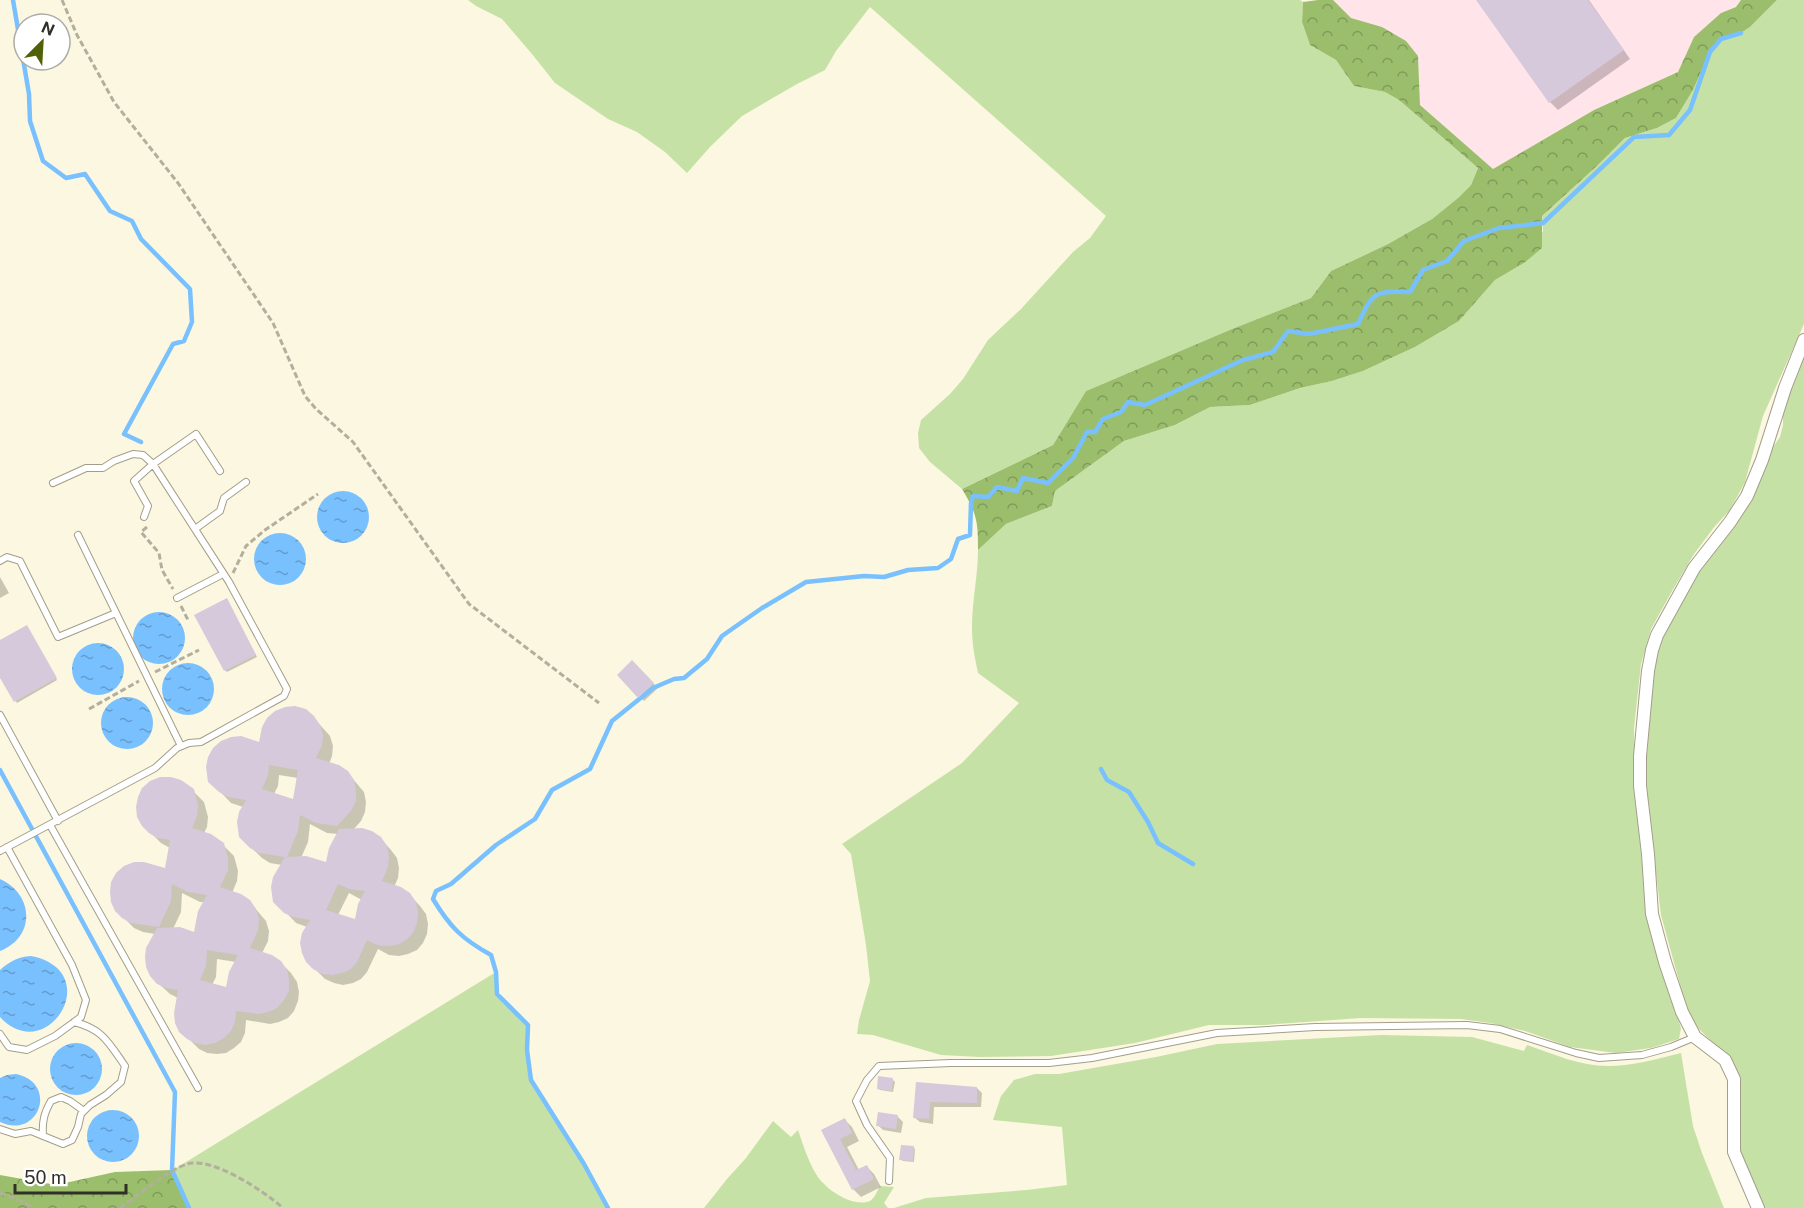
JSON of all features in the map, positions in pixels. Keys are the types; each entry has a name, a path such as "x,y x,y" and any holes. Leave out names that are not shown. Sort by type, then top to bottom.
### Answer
{"street":[{"path":"1758,1208 1734,1152 1734,1079 1725,1060 1695,1037 1682,1012 1652,914 1640,786 1640,756 1648,671 1657,635 1694,568 1747,496 1804,340"}],"lane":[{"path":"144,517 148,506 134,481 153,464 196,434 220,471"},
{"path":"0,851 155,768 177,748 201,742 284,696 287,689 229,582 153,464 143,454 133,454 103,468 86,468 53,483"},
{"path":"195,529 220,511 224,498 246,482"},
{"path":"78,535 181,746"},
{"path":"0,561 7,557 20,561 58,637 116,613"},
{"path":"177,598 223,573"},
{"path":"0,715 58,821"},
{"path":"47,827 198,1088"},
{"path":"0,1034 9,1047 27,1050 55,1036 81,1017 86,1000 72,965 7,847"},
{"path":"0,1129 15,1134 31,1131 63,1144 72,1140 81,1114 121,1082 125,1066 99,1031 74,1022"},
{"path":"889,1181 890,1158 867,1125 856,1101 867,1080 879,1066 1049,1063 1092,1058 1217,1033 1315,1027 1467,1025 1500,1029 1599,1058 1642,1055 1695,1037"},
{"path":"43,1136 42,1125 45,1111 51,1101 61,1097 84,1111"}],"path":[{"path":"62,0 77,35 114,102 178,183 273,323 305,396 353,442 469,604 599,703"},
{"path":"229,582 246,546 265,530 318,494"},
{"path":"144,517 148,526 141,532 159,553 162,570 188,620"},
{"path":"120,1208 173,1172 188,1164 200,1163 245,1181 268,1195 283,1208"},
{"path":"0,1193 34,1208"}],"shaded area":[{"path":"1333,0 1741,0 1736,7 1721,13 1694,37 1678,72 1594,110 1493,169 1420,105 1418,57 1382,27 1351,18"}],"green space":[{"path":"468,0 1300,0 1303,2 1302,22 1310,45 1336,60 1354,86 1385,92 1399,100 1478,168 1471,185 1432,219 1388,244 1331,271 1311,298 1086,391 1053,445 962,489 930,462 919,448 918,433 921,420 963,379 988,340 1021,309 1073,252 1090,238 1106,216 870,7 836,51 825,70 742,116 687,173 665,152 637,132 608,119 555,83 502,19"},
{"path":"1333,0 1351,18 1382,27 1406,41 1418,56 1420,105 1493,169 1594,110 1678,72 1694,37 1721,13 1736,7 1741,0 1777,0 1750,27 1741,33 1721,39 1710,52 1693,90 1676,118 1657,128 1625,138 1542,216 1542,248 1524,263 1495,280 1459,321 1415,347 1363,371 1300,388 1250,405 1210,407 1175,425 1124,441 1055,491 1052,506 1006,524 978,550 976,518 962,489 1053,445 1086,391 1311,298 1331,271 1388,244 1432,219 1471,185 1478,168 1399,100 1385,92 1354,86 1336,60 1310,45 1302,22 1303,2"},
{"path":"1777,0 1804,0 1804,324 1763,416 1745,482 1730,510 1694,554 1651,629 1641,664 1634,728 1635,791 1647,914 1681,1028 1679,1039 1651,1048 1616,1053 1570,1047 1525,1031 1461,1019 1361,1018 1264,1025 1209,1025 1135,1043 1051,1056 980,1057 941,1055 873,1035 857,1034 870,981 851,854 842,844 962,763 1019,703 978,673 972,633 978,550 1006,524 1052,506 1055,491 1124,441 1175,425 1210,407 1250,405 1300,388 1363,371 1415,347 1459,321 1495,280 1524,263 1543,231 1542,216 1625,138 1657,128 1676,118 1693,90 1710,52 1721,39 1741,33 1750,27"},
{"path":"1804,356 1804,1208 1763,1208 1737,1149 1739,1088 1717,1047 1695,1025 1685,1003 1661,915 1645,780 1653,676 1658,646 1694,578 1732,529 1750,501 1771,450 1780,437 1783,408"},
{"path":"496,972 497,994 528,1025 527,1050 531,1080 584,1164 608,1208 189,1208 173,1170"},
{"path":"1381,1035 1472,1037 1524,1051 1527,1045 1567,1059 1598,1065 1617,1066 1681,1053 1693,1126 1724,1208 894,1208 926,1198 1067,1185 1062,1127 993,1120 1001,1096 1014,1080 1035,1074 1059,1074 1217,1044"},
{"path":"773,1121 791,1137 798,1130 816,1174 826,1186 840,1196 855,1202 870,1201 880,1186 894,1187 884,1203 888,1208 704,1208 746,1158"},
{"path":"172,1170 189,1208 0,1208 0,1175 56,1185 115,1172"}],"water":[{"path":"338,491 348,491 357,495 365,503 369,517 365,531 357,539 348,543 338,543 329,539 321,531 317,522 317,512 321,503 329,495"},
{"path":"275,533 285,533 294,537 302,545 306,559 302,573 294,581 285,585 275,585 266,581 258,573 254,564 254,554 258,545 266,537"},
{"path":"154,612 164,612 173,616 181,624 185,638 181,652 173,660 164,664 154,664 145,660 137,652 133,643 133,633 137,624 145,616"},
{"path":"93,643 103,643 112,647 120,655 124,669 120,683 112,691 103,695 93,695 84,691 76,683 72,674 72,664 76,655 84,647"},
{"path":"183,663 193,663 202,667 210,675 214,689 210,703 202,711 193,715 183,715 174,711 166,703 162,694 162,684 166,675 174,667"},
{"path":"122,697 132,697 141,701 149,709 153,723 149,737 141,745 132,749 122,749 113,745 105,737 101,728 101,718 105,709 113,701"},
{"path":"0,879 19,895 26,915 25,926 20,936 12,945 0,951"},
{"path":"31,956 53,965 65,979 67,995 62,1011 51,1024 35,1031 18,1030 0,1017 0,970 14,960"},
{"path":"71,1043 81,1043 90,1047 98,1055 102,1069 98,1083 90,1091 81,1095 71,1095 62,1091 54,1083 50,1074 50,1064 54,1055 62,1047"},
{"path":"16,1074 29,1079 37,1088 40,1098 39,1108 34,1117 25,1123 14,1125 0,1122 0,1078"},
{"path":"108,1110 118,1110 127,1114 135,1122 139,1136 135,1150 127,1158 118,1162 108,1162 99,1158 91,1150 87,1141 87,1131 91,1122 99,1114"}],"building":[{"path":"1476,0 1588,0 1624,50 1549,103"},
{"path":"227,598 256,655 224,671 194,615"},
{"path":"27,625 57,678 14,702 0,678 0,640"},
{"path":"632,660 654,683 638,698 617,675"},
{"path":"295,706 306,709 314,716 323,735 322,745 316,758 339,765 348,771 354,780 356,791 356,801 351,811 337,826 316,823 300,815 298,831 287,857 306,856 326,862 329,848 339,829 362,828 372,831 381,837 387,846 388,867 382,881 401,887 410,893 416,902 418,912 413,933 406,940 397,945 387,946 377,945 367,940 357,962 351,969 332,975 322,974 313,969 306,962 302,953 300,943 302,933 310,920 284,913 273,902 271,887 273,877 285,857 259,853 250,848 239,837 237,822 239,812 246,800 228,797 208,782 206,767 213,748 221,741 231,737 241,736 259,742 262,727 267,718 275,711","holes":["269,765 298,770 293,799 262,789 268,775","338,884 349,889 365,891 358,904 355,919 326,910"]},
{"path":"160,777 171,777 181,780 194,789 198,805 197,816 192,828 211,834 224,843 228,870 220,887 241,894 250,900 256,909 259,919 258,930 250,948 272,955 281,961 287,970 289,991 277,1008 259,1014 236,1011 231,1031 215,1043 205,1045 195,1043 179,1032 174,1013 178,990 157,984 146,967 145,957 146,948 157,928 180,927 194,932 198,911 207,895 188,892 172,884 171,901 159,927 131,923 115,911 111,902 111,882 124,866 134,862 144,862 165,868 170,840 157,838 149,833 137,817 138,797 142,788 150,781","holes":["207,950 238,955 229,972 226,987 200,980 206,966"]},
{"path":"878,1076 893,1078 892,1091 877,1089"},
{"path":"916,1082 977,1087 977,1103 930,1102 929,1119 913,1118"},
{"path":"878,1112 898,1115 896,1129 876,1126"},
{"path":"845,1118 852,1133 840,1139 856,1170 867,1165 874,1179 852,1190 821,1130"},
{"path":"901,1145 914,1146 913,1161 899,1160"}],"waterway":[{"path":"13,0 29,94 30,121 43,161 66,178 85,174 110,211 132,221 141,239 190,289 192,322 184,341 173,344 124,434 141,442"},
{"path":"608,1208 584,1164 531,1080 527,1050 528,1025 497,994 496,972 491,955 464,938 451,925 433,899 436,891 451,884 496,845 535,819 552,790 590,769 612,721 653,688 674,679 684,678 707,659 722,636 762,608 806,582 864,576 884,577 908,570 938,568 951,559 958,539 970,535 973,496 988,497 997,487 1017,491 1023,478 1048,483 1073,458 1087,432 1095,432 1103,419 1121,412 1128,402 1145,405 1243,360 1273,352 1288,331 1309,334 1358,324 1367,305 1376,296 1389,292 1410,292 1423,270 1447,261 1464,241 1499,228 1543,223 1634,137 1669,135 1690,110 1710,52 1721,39 1741,33"},
{"path":"1101,769 1107,780 1129,792 1158,843 1193,864"},
{"path":"0,770 175,1092 172,1170 189,1208"}]}
